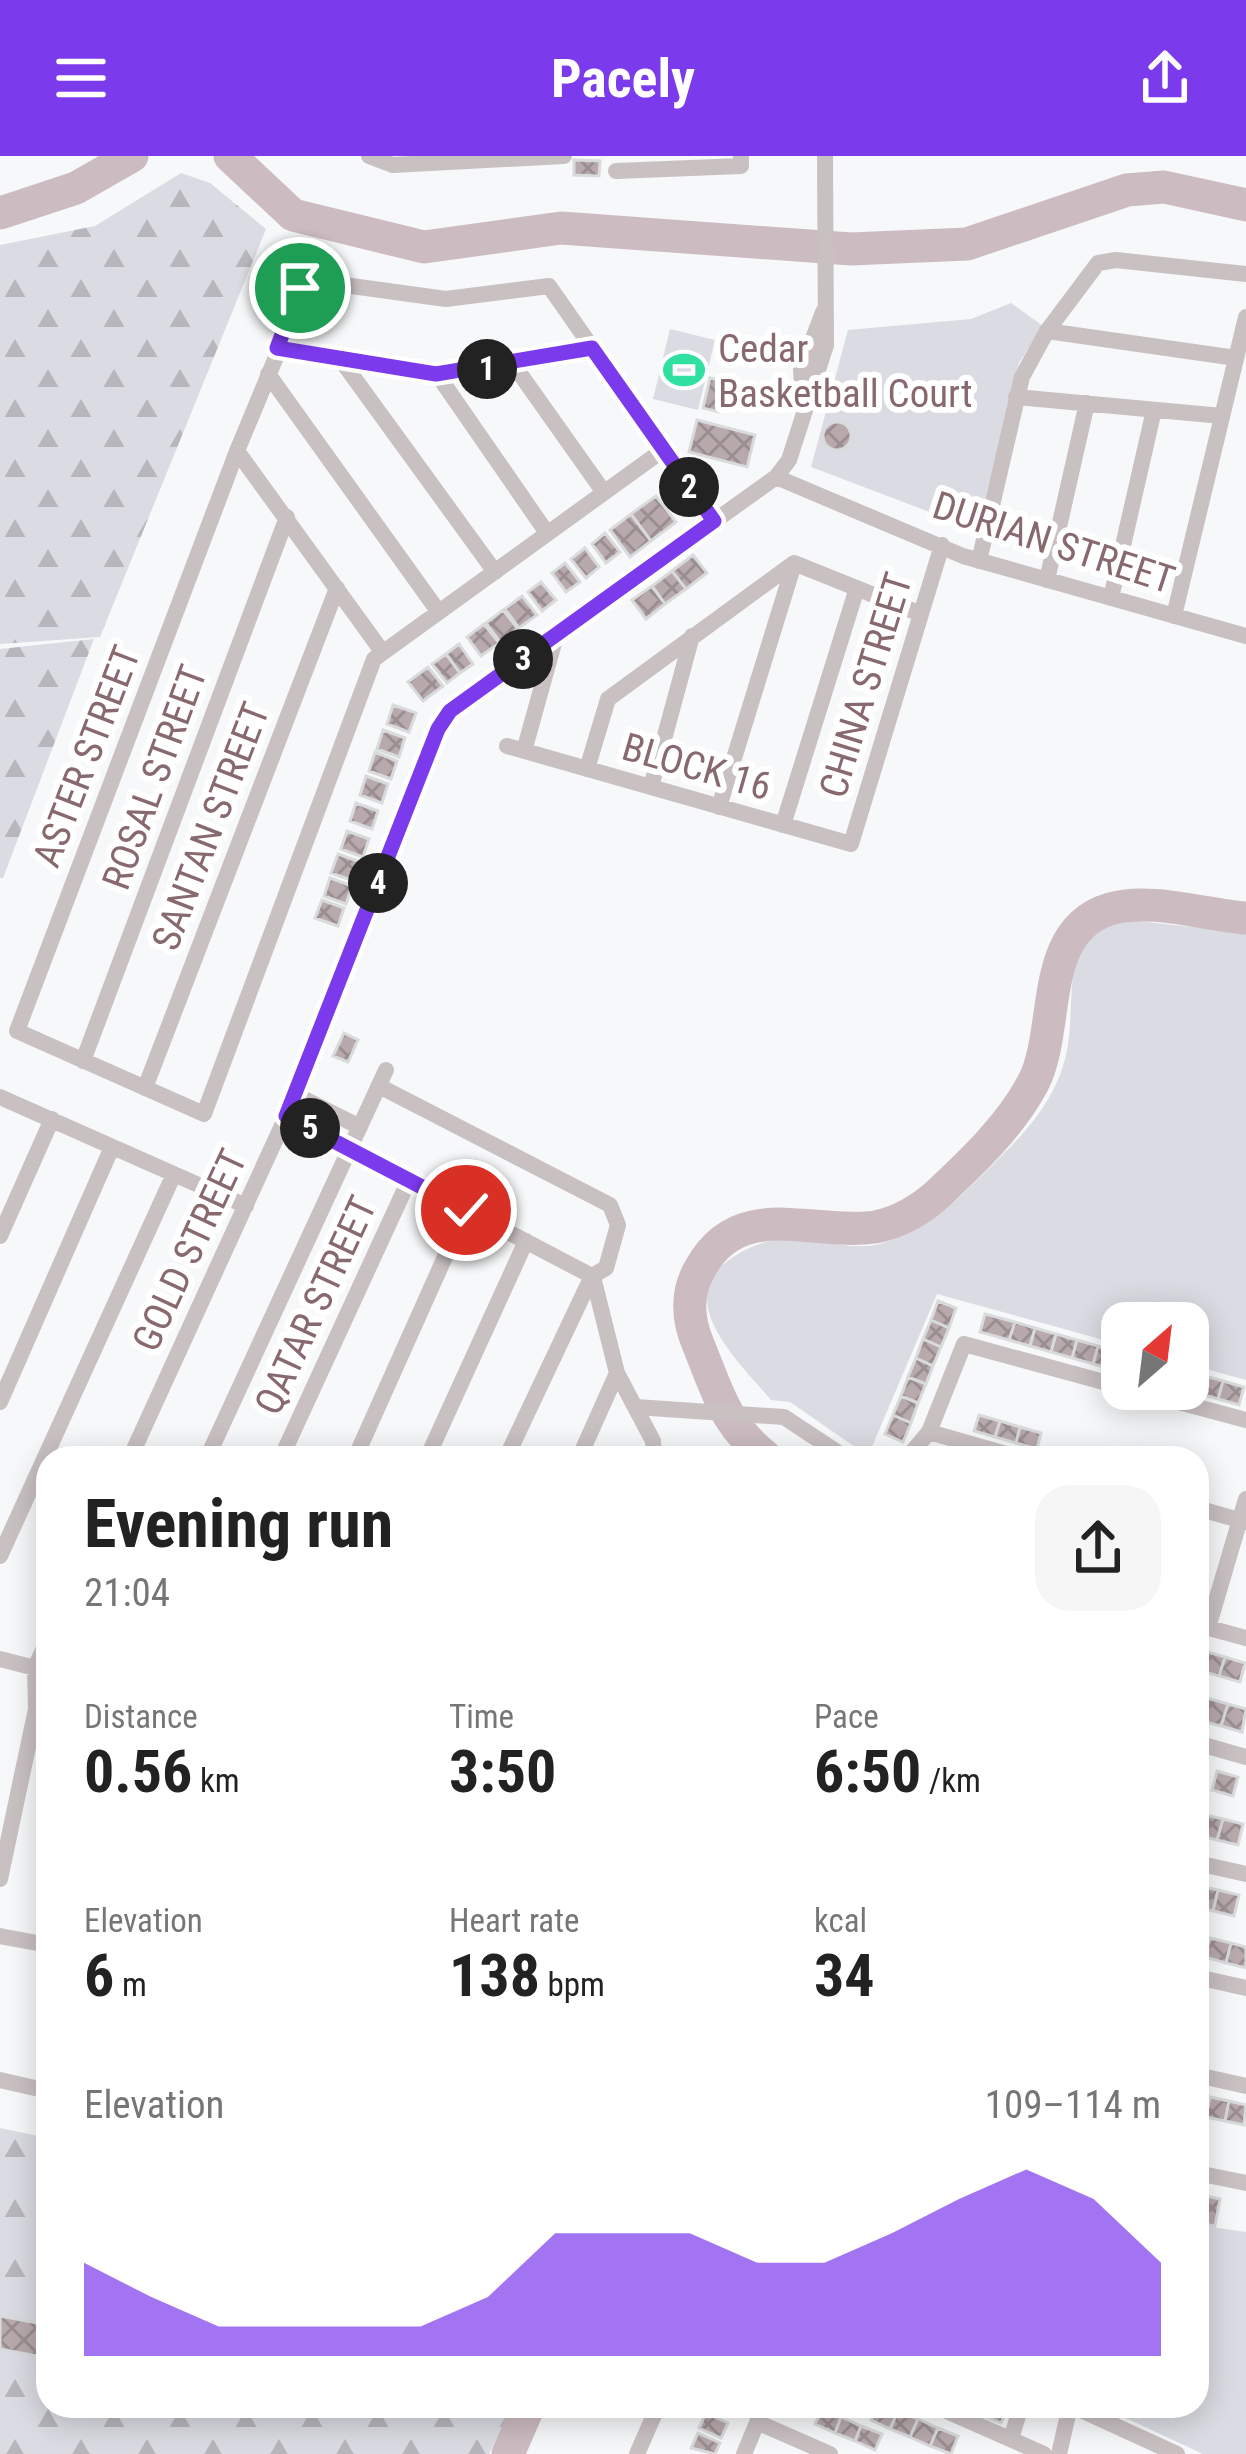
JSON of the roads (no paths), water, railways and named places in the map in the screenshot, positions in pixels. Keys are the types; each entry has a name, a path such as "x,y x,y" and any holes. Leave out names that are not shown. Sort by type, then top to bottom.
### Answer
{"street":[{"path":"370,156 393,165 564,156"},
{"path":"776,477 789,460 803,406 800,370 824,302 824,156"},
{"path":"616,171 741,161"},
{"path":"979,561 1016,397 1047,332 1098,263 1116,260 1246,274"},
{"name":"ASTER STREET","path":"381,650 204,1114 16,1031 300,288 308,280 446,298 549,286 714,521"},
{"path":"1174,616 1246,317"},
{"path":"1047,332 1236,358"},
{"path":"277,348 436,374 592,348"},
{"path":"341,360 495,572"},
{"path":"513,364 603,491"},
{"path":"268,374 438,611"},
{"path":"436,374 547,533"},
{"path":"1016,397 1222,416"},
{"path":"1047,580 1088,404"},
{"path":"1111,598 1154,410"},
{"path":"237,451 381,650 663,450"},
{"name":"DURIAN STREET","path":"776,477 979,561 1245,632"},
{"name":"GOLD STREET","path":"136,1446 296,1095 438,729 450,711 776,477"},
{"name":"ROSAL STREET","path":"83,1061 287,517"},
{"name":"CHINA STREET","path":"851,844 942,545"},
{"path":"794,563 921,614"},
{"path":"587,769 608,700 794,563"},
{"path":"719,807 794,563"},
{"name":"SANTAN STREET","path":"145,1088 337,588"},
{"path":"783,825 857,588"},
{"name":"BLOCK 16","path":"556,635 516,748 851,844"},
{"path":"651,787 692,635"},
{"path":"213,1446 382,1078 610,1205 618,1225 606,1268 592,1276 512,1446"},
{"path":"296,1095 360,1127"},
{"path":"0,1097 246,1206"},
{"path":"286,1116 592,1276 617,1373 653,1446"},
{"path":"0,1236 52,1119"},
{"path":"0,1402 112,1147"},
{"path":"50,1446 174,1174"},
{"name":"QATAR STREET","path":"287,1446 409,1180"},
{"path":"360,1446 466,1210"},
{"path":"432,1446 526,1241"},
{"path":"917,1446 929,1432 964,1344 1101,1381"},
{"path":"584,1446 617,1373"},
{"path":"636,1407 770,1414 784,1417 826,1446"},
{"path":"1208,1410 1246,1420"},
{"path":"929,1432 978,1446"},
{"path":"0,1556 36,1477"},
{"path":"1209,1610 1243,1521 1246,1499"},
{"path":"1209,1511 1243,1521"},
{"path":"1209,1628 1246,1638"},
{"path":"0,1659 35,1668 36,1708 0,1879"},
{"path":"1209,1746 1246,1757"},
{"path":"1209,1866 1246,1874"},
{"path":"0,1936 36,1944"},
{"path":"1209,1980 1246,1988"},
{"path":"1209,2078 1246,2086"},
{"path":"0,2080 36,2088"},
{"path":"1209,2175 1246,2183"},
{"path":"637,2454 653,2418"},
{"path":"744,2454 758,2418"},
{"path":"767,2418 830,2454"},
{"path":"963,2418 1044,2454"},
{"path":"1011,2439 1018,2418"},
{"path":"1059,2454 1068,2418"},
{"path":"1094,2418 1156,2450 1177,2454"}],"waterway":[{"path":"0,213 76,188 132,156"},
{"path":"230,156 293,215 424,247 561,228 851,249 967,244 1127,190 1164,187 1246,205"},
{"path":"754,1446 724,1407 692,1324 693,1286 717,1246 736,1232 757,1226 875,1227 901,1219 932,1199 990,1142 1033,1083 1061,960 1071,938 1087,921 1110,909 1143,905 1246,918"},
{"path":"508,2454 524,2418"}],"place":[{"name":"Cedar Basketball Court","path":"684,370"}]}
